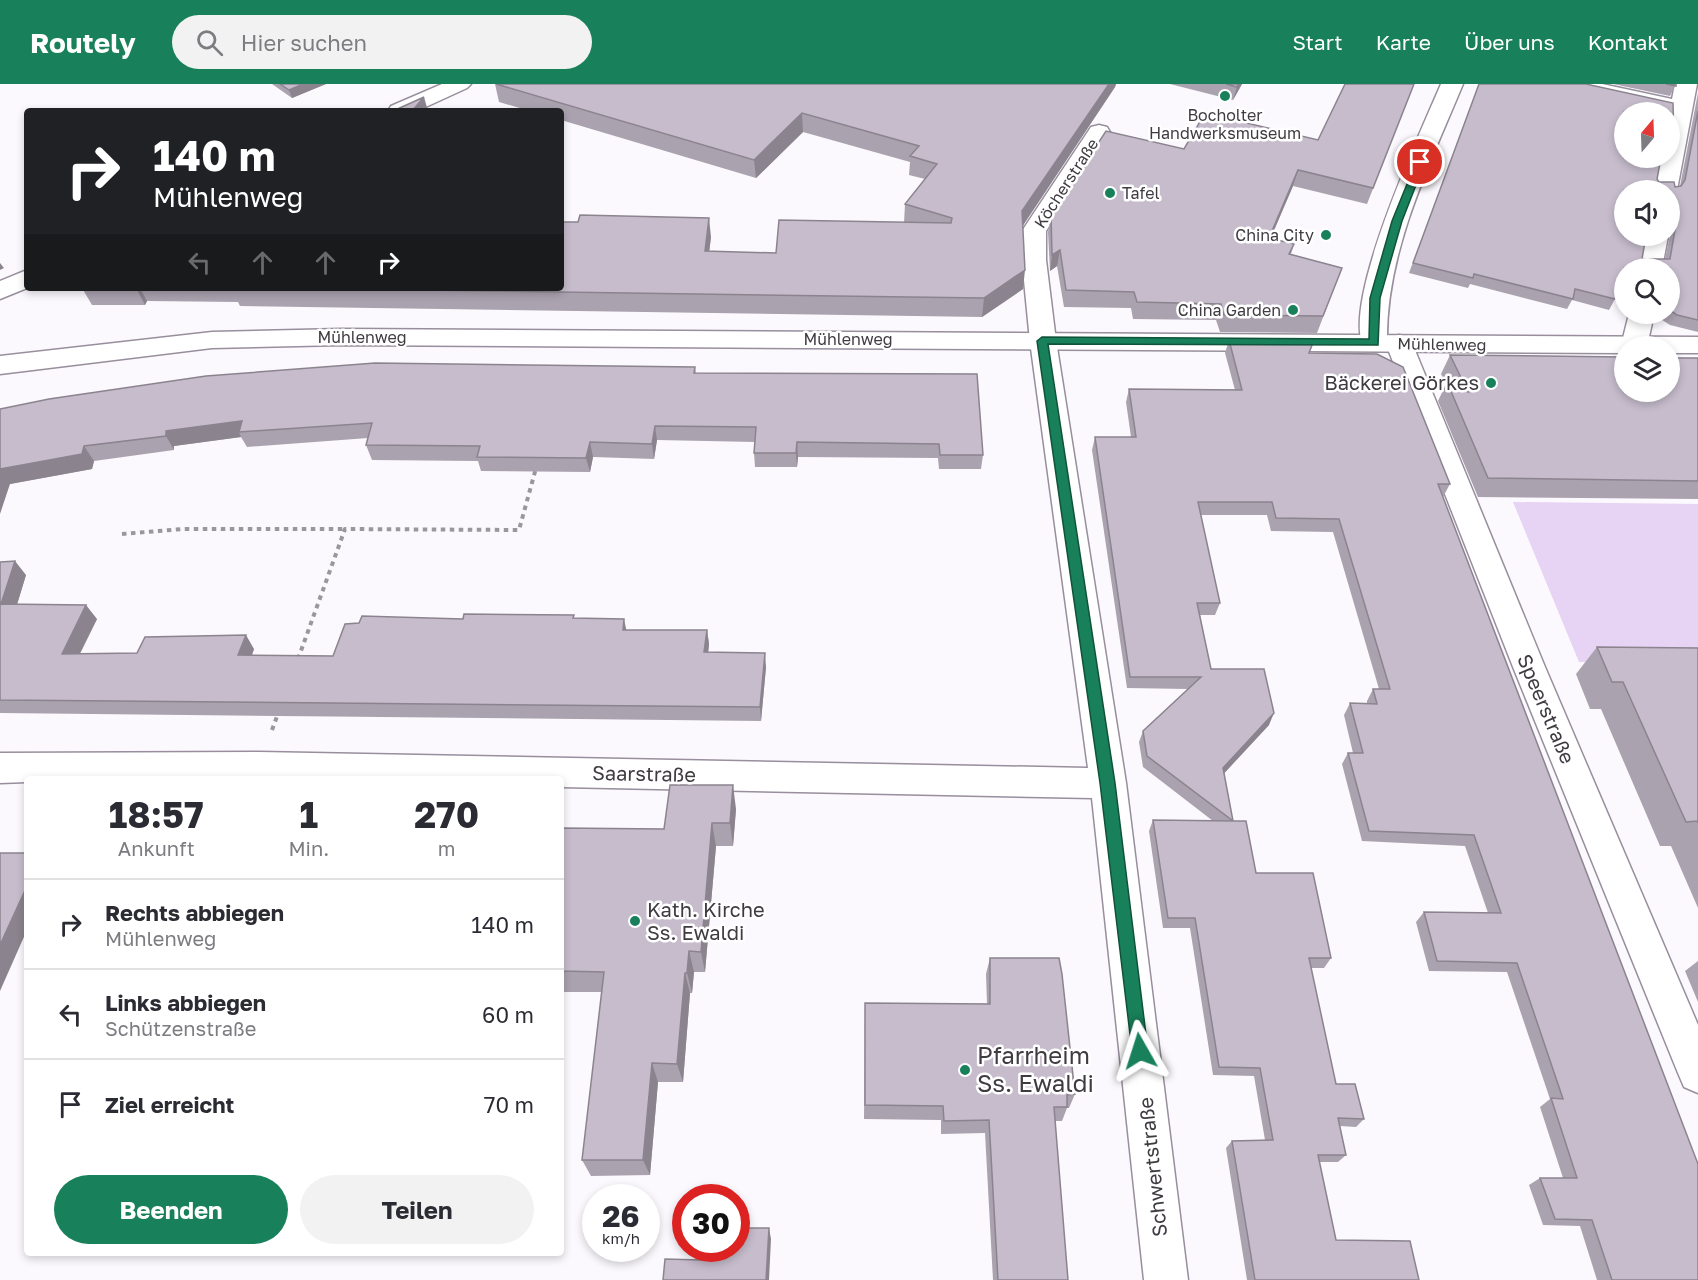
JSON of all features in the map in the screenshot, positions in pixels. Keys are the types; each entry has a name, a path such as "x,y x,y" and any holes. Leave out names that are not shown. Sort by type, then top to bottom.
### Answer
{"street":[{"path":"406,108 460,84"},
{"path":"1386,343 1375,298 1394,232 1452,84"},
{"path":"1572,84 1682,107"},
{"path":"1667,180 1686,84"},
{"name":"Köcherstraße","path":"1042,341 1034,260 1034,231 1099,132"},
{"path":"0,291 24,279"},
{"name":"Mühlenweg","path":"0,365 236,339 480,337 1614,346"},
{"name":"Schwertstraße","path":"1042,341 1107,783 1166,1280"},
{"name":"Speerstraße","path":"1386,343 1529,667 1698,1073"},
{"name":"Mühlenweg","path":"1680,345 1698,345"},
{"name":"Saarstraße","path":"0,768 259,767 1107,783"}],"path":[{"path":"122,534 182,529 519,530 538,461"},
{"path":"294,670 345,529"},
{"path":"259,767 282,702"}],"shaded area":[{"path":"1513,502 1698,504 1698,662 1579,662"}],"building":[{"path":"280,84 303,84 289,90"},
{"path":"496,84 1109,84 1022,211 1025,270 984,298 484,291 564,291 564,222 578,222 580,215 709,218 705,251 776,253 779,220 951,223 952,218 905,204 937,164 910,156 919,146 802,113 754,160"},
{"path":"1345,84 1414,84 1373,188 1298,170 1269,238 1294,244 1289,254 1342,268 1323,316 1224,315 1221,304 1137,302 1134,292 1066,290 1060,250 1052,255 1051,215 1106,131 1184,149 1205,113 1318,140"},
{"path":"1479,84 1586,84 1668,102 1614,102 1614,168 1659,168 1658,180 1614,180 1614,246 1644,246 1642,258 1614,258 1614,299 1575,289 1573,299 1474,274 1473,278 1413,263"},
{"path":"424,97 415,108 400,108"},
{"path":"1698,111 1698,320 1680,316 1680,258 1670,258 1672,246 1680,246 1680,186 1685,180"},
{"path":"1229,340 1314,340 1309,353 1377,354 1403,367 1450,484 1438,484 1698,1164 1698,1280 1612,1280 1592,1220 1555,1219 1540,1178 1577,1178 1551,1098 1563,1099 1517,963 1437,961 1424,912 1501,913 1474,835 1369,831 1348,753 1363,753 1350,703 1377,704 1373,689 1390,689 1339,519 1276,518 1272,502 1198,502 1220,603 1197,603 1211,669 1264,669 1274,713 1223,768 1233,821 1147,756 1143,731 1201,677 1130,677 1095,437 1136,437 1129,389 1242,390"},
{"path":"1450,355 1614,357 1614,402 1680,402 1680,358 1698,358 1698,481 1488,478 1447,382 1468,392"},
{"path":"375,363 695,367 694,373 977,374 983,455 940,455 939,444 797,442 796,453 754,453 756,427 655,426 652,444 590,442 586,458 477,457 480,446 366,445 372,423 239,432 242,421 166,431 166,436 84,446 82,454 0,469 0,409 49,399 206,376"},
{"path":"15,561 1,604 86,605 62,654 137,653 145,637 246,635 238,655 333,656 345,624 359,623 362,616 463,619 464,614 574,615 573,618 624,619 623,630 707,630 704,652 765,653 760,707 0,700 0,562"},
{"path":"1597,647 1698,648 1698,823 1697,821 1686,822 1623,682 1612,682"},
{"path":"670,785 733,785 730,823 712,823 701,952 689,951 677,1064 652,1063 643,1160 582,1160 604,972 564,971 564,828 664,829"},
{"path":"1153,820 1246,821 1256,873 1313,873 1331,958 1309,958 1336,1084 1355,1084 1364,1119 1338,1118 1346,1155 1318,1155 1336,1240 1410,1241 1419,1280 1255,1280 1232,1141 1273,1140 1260,1068 1219,1067 1195,918 1168,918"},
{"path":"0,853 24,853 24,893 0,945"},
{"path":"990,958 1059,958 1075,1094 1067,1095 1067,1107 1054,1107 1068,1280 998,1280 989,1120 944,1121 943,1106 865,1105 865,1003 990,1004"},
{"path":"750,1228 769,1228 766,1280 663,1280 665,1259 672,1259 672,1262 750,1262"}],"place":[{"name":"Bocholter Handwerksmuseum","path":"1225,96"},
{"name":"Tafel","path":"1110,193"},
{"name":"China City","path":"1326,235"},
{"name":"China Garden","path":"1293,310"},
{"name":"Bäckerei Görkes","path":"1491,383"},
{"name":"Kath. Kirche Ss. Ewaldi","path":"635,921"},
{"name":"Pfarrheim Ss. Ewaldi","path":"965,1070"}],"route":[{"path":"1140,1051 1125,913 1042,341 1374,343 1375,298 1397,221 1420,162"}]}
